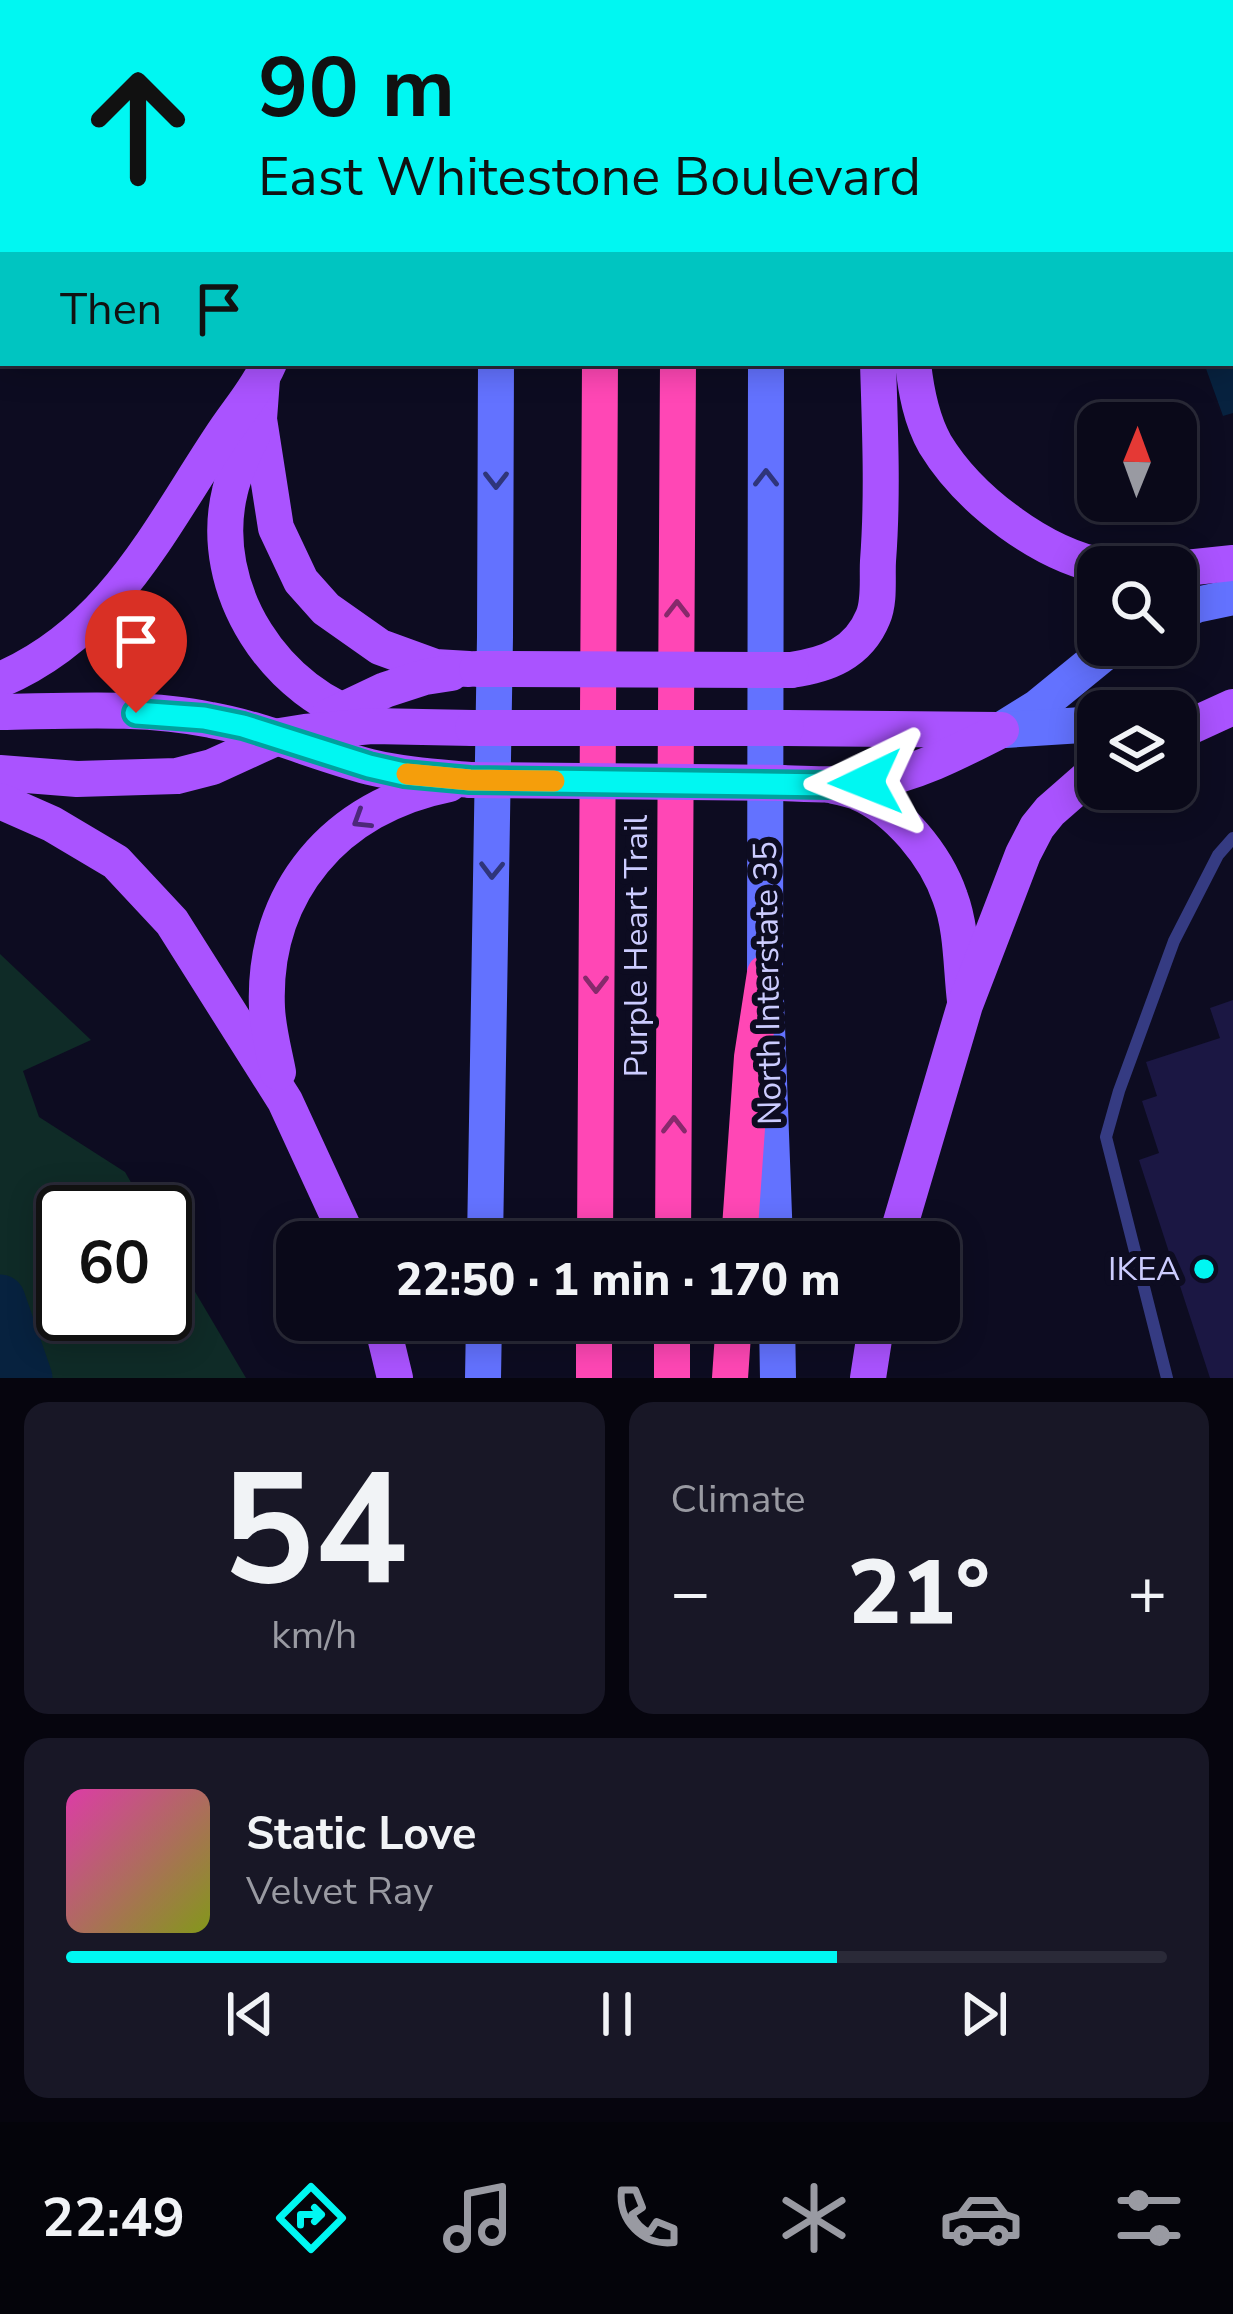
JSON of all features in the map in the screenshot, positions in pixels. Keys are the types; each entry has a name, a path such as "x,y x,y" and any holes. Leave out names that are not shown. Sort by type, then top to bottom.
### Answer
{"highway":[{"name":"Purple Heart Trail","path":"595,1221 600,366"},
{"name":"Purple Heart Trail","path":"673,1221 679,366"},
{"path":"740,1221 752,1058 765,973"},
{"path":"594,1341 594,1378"},
{"path":"672,1341 672,1378"},
{"path":"730,1378 733,1341"}],"main road":[{"path":"485,1221 496,366"},
{"name":"North Interstate 35","path":"766,366 765,973 774,1221"},
{"path":"259,419 276,528 302,580 326,610 399,656 435,667 473,669 791,670 843,656 873,617 882,503 878,366"},
{"path":"913,366 918,403 935,443 962,478 1001,516 1042,546 1077,557"},
{"path":"266,371 259,419 230,490 226,538 242,609 269,655 312,695 341,712 401,727"},
{"path":"0,680 66,642 116,593 168,523 266,371"},
{"path":"1197,567 1233,563"},
{"path":"1197,605 1233,597"},
{"path":"0,712 204,718 280,736 369,766 470,780 830,785 898,775 938,761 1001,730 1088,666"},
{"path":"0,773 77,779 177,776 212,767 379,692 473,669"},
{"path":"1197,711 1233,706"},
{"path":"1197,723 1233,706"},
{"path":"280,736 401,727 1001,730 1077,725"},
{"path":"285,1101 268,1026 267,977 277,924 298,880 331,840 368,814 433,787 470,780"},
{"path":"830,785 878,803 937,868 957,925 965,1004"},
{"path":"901,1221 965,1004 1023,854 1037,827 1077,787"},
{"path":"0,801 52,824 116,862 172,922 285,1101 340,1221"},
{"path":"386,1341 395,1378"},
{"path":"483,1378 484,1341"},
{"path":"777,1341 778,1378"},
{"path":"868,1378 874,1341"}],"lane":[{"path":"1167,1378 1106,1138 1174,941 1218,855 1233,838"}],"green space":[{"path":"0,954 91,1040 23,1071 39,1117 125,1172 132,1185 36,1185 36,1341 192,1341 192,1287 246,1378 0,1378"}],"water":[{"path":"1205,366 1233,366 1233,413 1223,416"}],"building":[{"name":"IKEA","path":"1233,1000 1233,1378 1210,1378 1139,1160 1159,1153 1142,1101 1157,1096 1146,1062 1220,1038 1210,1008"}],"waterway":[{"path":"0,1300 27,1378"}],"slow traffic":[{"path":"407,774 554,781"}],"place":[{"name":"IKEA","path":"1204,1269"}],"route":[{"path":"136,713 243,726 404,774 470,780 866,782"}]}
